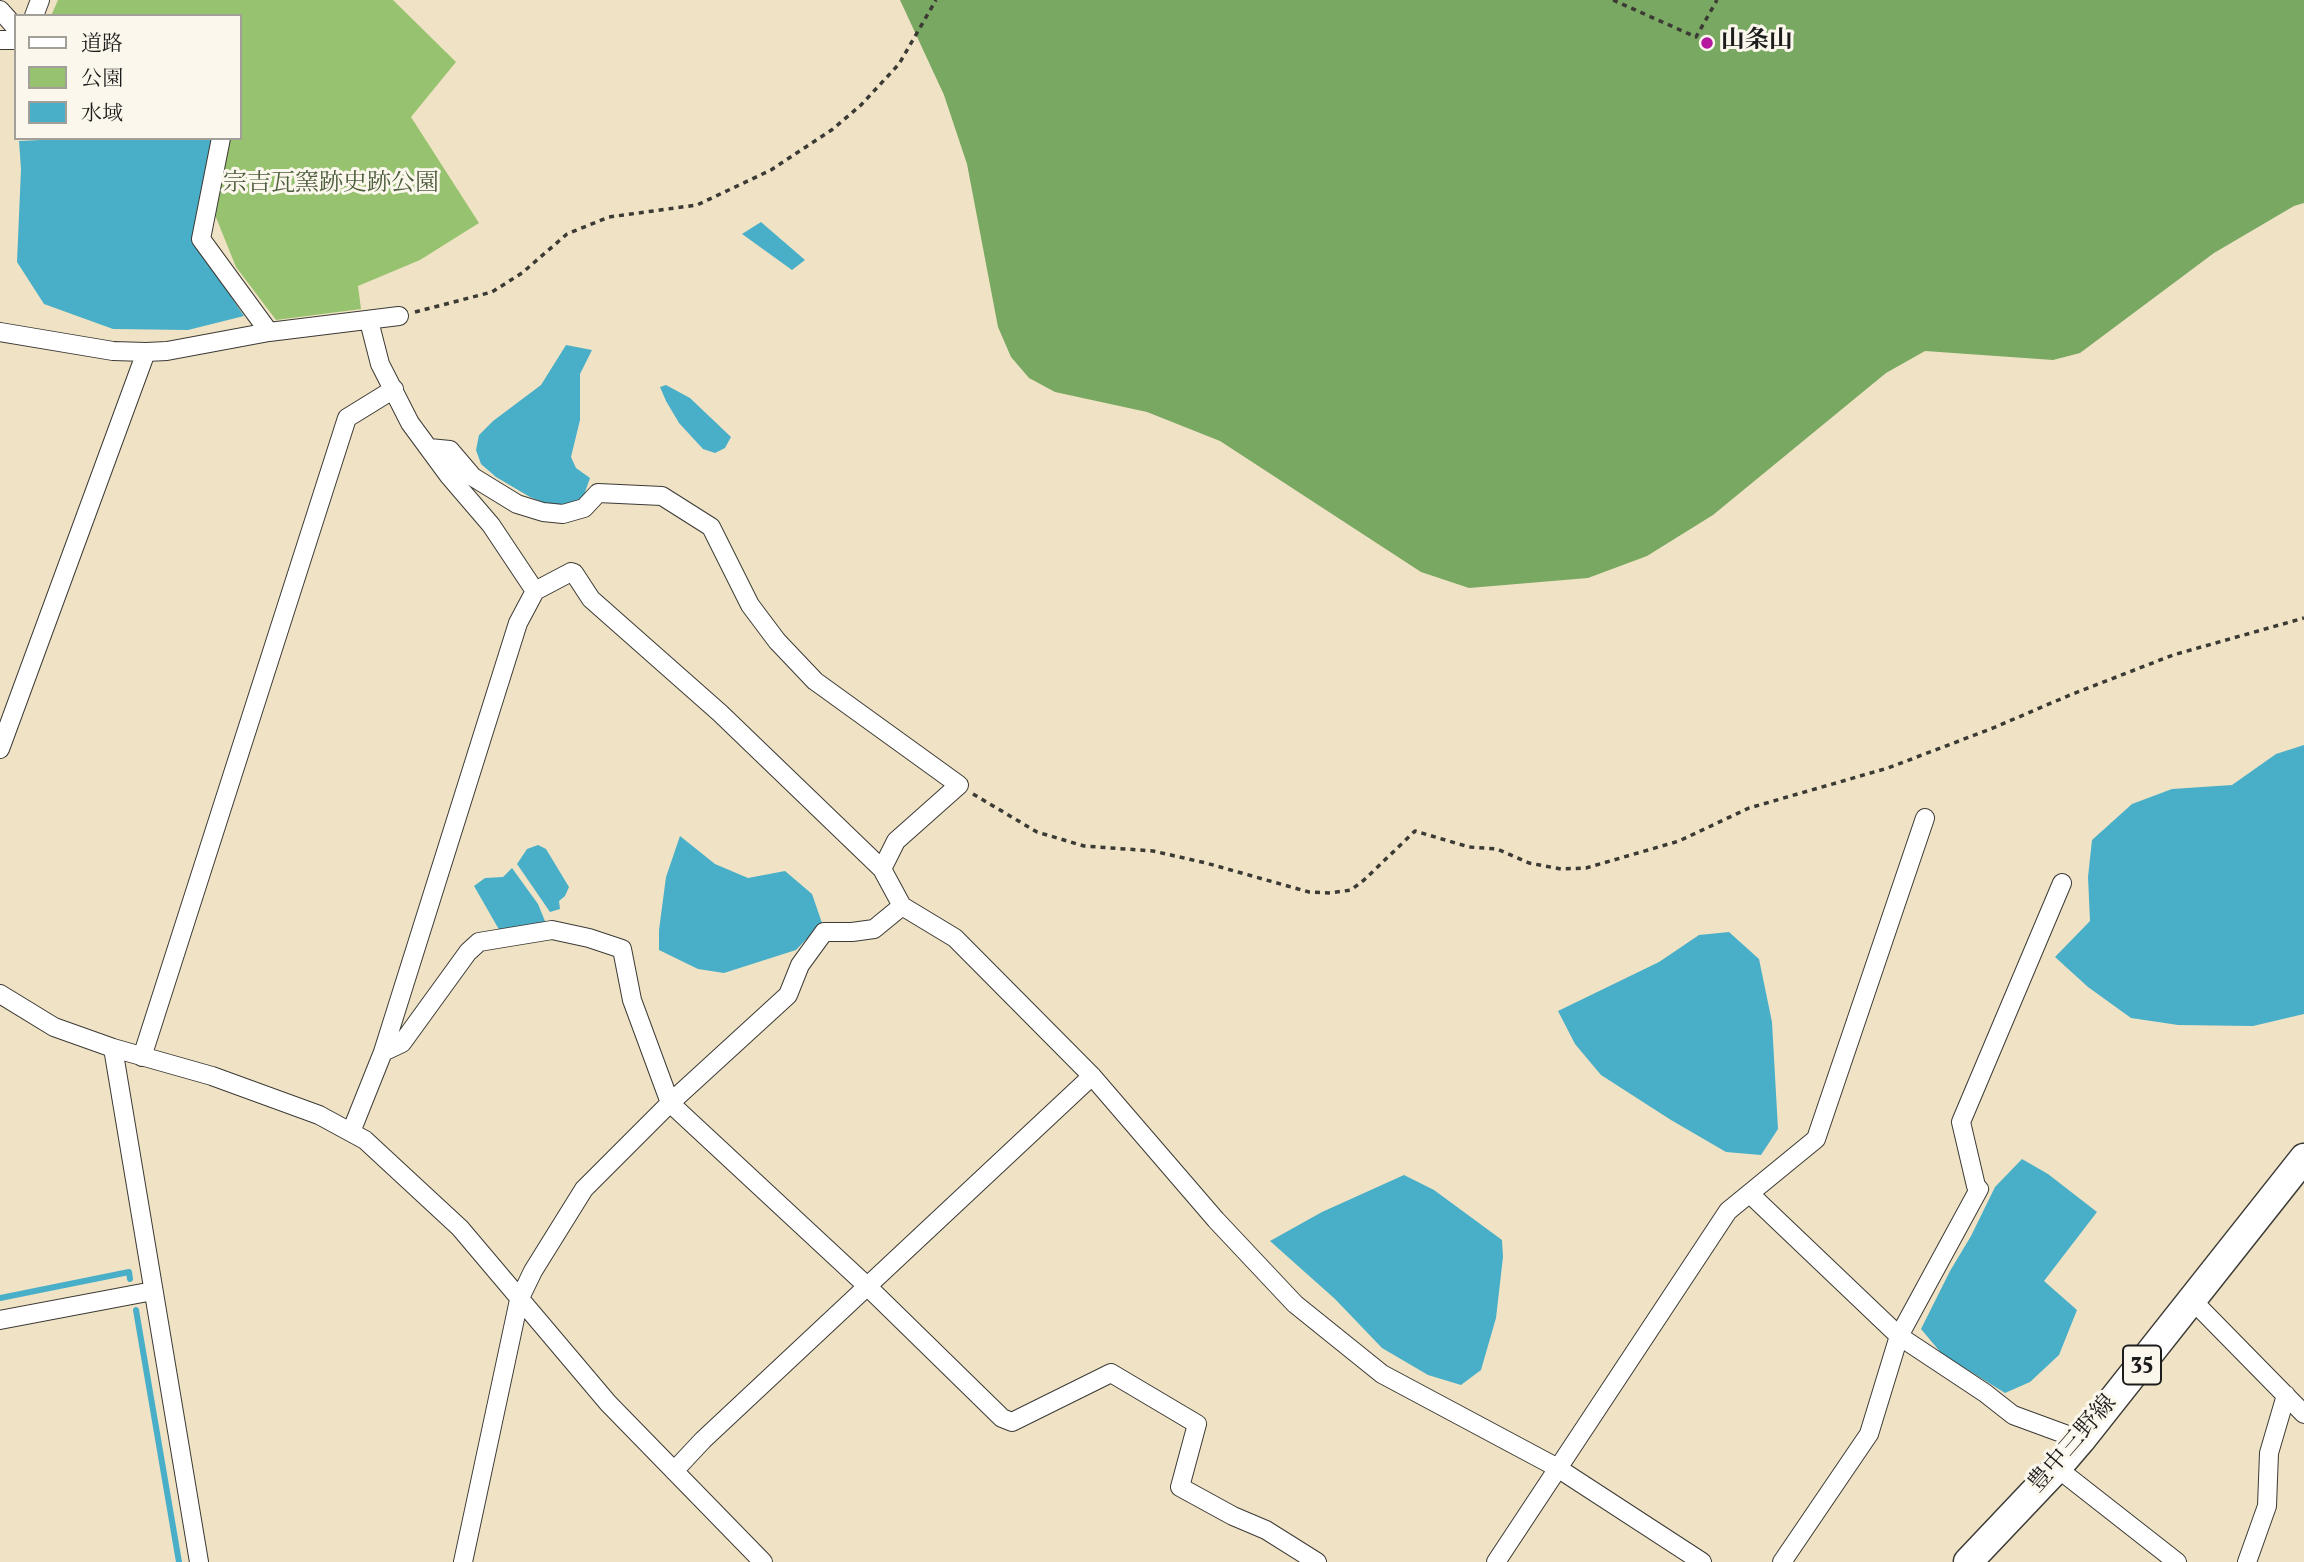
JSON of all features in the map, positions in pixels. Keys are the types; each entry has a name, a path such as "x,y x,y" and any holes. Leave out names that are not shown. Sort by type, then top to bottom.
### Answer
{"main road":[{"name":"豊中三野線","path":"1968,1562 2081,1440 2304,1158"}],"street":[{"path":"0,10 14,26"},
{"path":"221,140 201,239 269,332"},
{"path":"0,332 113,351 146,352 167,351 269,332 399,316"},
{"path":"369,321 380,364 410,423 491,525 535,592"},
{"path":"0,749 146,352"},
{"path":"142,1057 347,418 394,389"},
{"path":"429,448 450,450 473,477 517,504 543,512 563,513 584,508 598,493 662,496 711,527 750,605 777,641 816,681 959,785 896,841 882,869"},
{"path":"351,1132 383,1052 519,623 535,592 571,572 575,573 591,599 720,713 882,869 902,906 955,938 1092,1076 1216,1220 1295,1304 1381,1374 1559,1469 1702,1562"},
{"path":"1496,1562 1728,1211 1816,1139 1925,818"},
{"path":"1783,1562 1868,1434 1899,1336 1979,1189 1976,1186 1961,1122 2062,883"},
{"path":"463,1562 519,1300 533,1271 584,1189 670,1103 788,995 800,965 824,932 874,929 902,906"},
{"path":"383,1052 402,1043 468,952 479,942 552,930 622,949 632,1000 670,1103 867,1286 1002,1418 1012,1422 1111,1373 1197,1424 1180,1487 1233,1516 1266,1530 1317,1562"},
{"path":"0,994 54,1027 142,1057 212,1076 319,1115 365,1140 460,1228 608,1403 755,1559"},
{"path":"113,1048 199,1562"},
{"path":"674,1471 703,1440 1092,1076"},
{"path":"1750,1194 1899,1336 1985,1393 2013,1415 2081,1440"},
{"path":"0,1320 153,1291"},
{"path":"2193,1301 2304,1414"},
{"path":"2247,1562 2267,1506 2269,1453 2286,1395"},
{"path":"2057,1468 2177,1562"}],"path":[{"path":"399,316 492,292 522,273 567,234 610,218 697,205 771,170 833,129 861,104 899,64 936,0"},
{"path":"1613,0 1696,37 1717,0"},
{"path":"959,785 1037,832 1084,846 1166,854 1309,892 1351,890 1415,831 1469,847 1497,849 1529,863 1561,869 1587,868 1679,841 1749,808 1888,768 1993,729 2070,695 2173,655 2304,618"}],"green space":[{"name":"宗吉瓦窯跡史跡公園","path":"58,0 393,0 456,62 411,117 479,223 420,260 358,286 361,309 276,320 236,267 215,215 227,140 242,140 242,14 52,14"},
{"path":"900,0 2304,0 2304,203 2294,206 2214,253 2080,353 2053,360 1925,351 1886,373 1713,515 1647,556 1588,578 1469,588 1421,572 1220,441 1147,412 1055,392 1029,378 1011,357 998,327 967,164 944,95"}],"water":[{"path":"217,140 196,244 244,316 188,330 113,329 44,304 17,262 21,169 19,141"},
{"path":"761,222 805,260 792,270 742,234"},
{"path":"566,345 592,350 580,374 580,420 571,457 576,468 590,478 584,495 575,505 558,508 530,497 496,477 481,464 476,450 479,435 493,421 541,385"},
{"path":"666,385 690,398 731,437 725,448 715,453 703,449 679,423 666,401 660,387"},
{"path":"2304,745 2304,1014 2253,1026 2178,1025 2131,1018 2088,987 2055,957 2090,921 2088,877 2092,840 2132,804 2172,789 2232,785 2276,754"},
{"path":"680,836 715,864 748,878 785,871 812,894 822,923 796,950 724,973 698,969 659,950 666,877"},
{"path":"538,845 546,849 569,887 559,901 560,909 550,912 517,864 527,849"},
{"path":"512,868 538,904 547,926 501,933 474,886 485,878 503,877"},
{"path":"1729,932 1759,959 1772,1022 1778,1129 1761,1155 1726,1152 1601,1075 1575,1044 1558,1011 1659,962 1699,935"},
{"path":"2022,1159 2048,1174 2097,1212 2044,1281 2077,1310 2059,1355 2030,1382 2005,1393 1942,1354 1921,1329 1995,1187"},
{"path":"1404,1175 1434,1190 1502,1240 1503,1257 1496,1318 1481,1370 1461,1385 1428,1375 1382,1348 1335,1299 1270,1241 1322,1212"}],"waterway":[{"path":"0,1298 129,1272 130,1279"},
{"path":"136,1310 179,1562"}],"place":[{"name":"山条山","path":"1707,43"}]}
